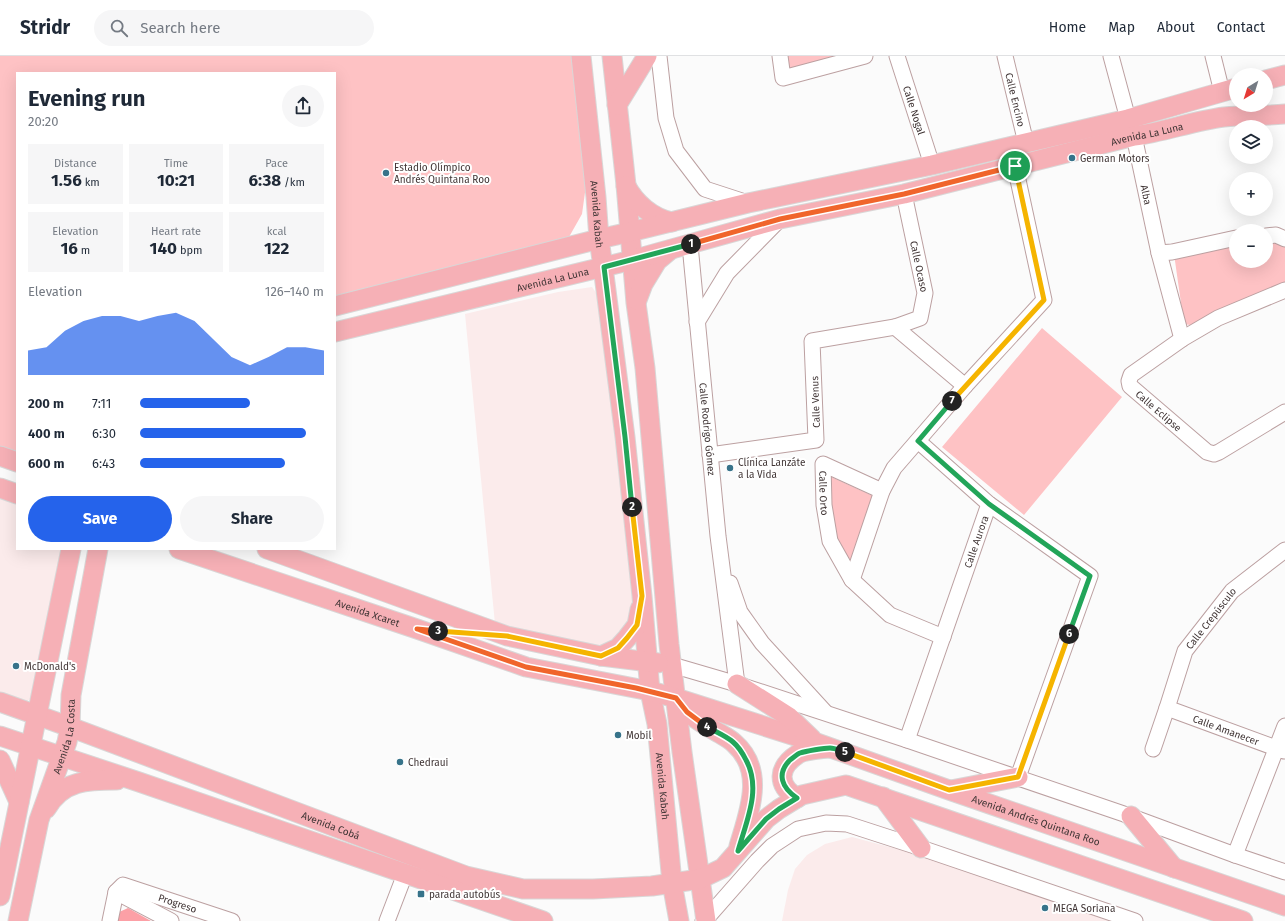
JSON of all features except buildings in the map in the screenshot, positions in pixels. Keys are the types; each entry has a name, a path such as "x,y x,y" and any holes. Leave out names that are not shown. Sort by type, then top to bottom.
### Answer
{"main road":[{"name":"Avenida Kabah","path":"581,56 599,239 604,267 625,437 642,596 650,691 657,724 672,883 679,921"},
{"path":"612,56 626,185 636,303 645,368 672,665 705,920"},
{"path":"617,105 647,56"},
{"path":"1273,78 1285,75"},
{"name":"Avenida La Luna","path":"336,332 632,260 780,219 904,194 1015,166 1131,128 1229,90"},
{"name":"Avenida La Luna","path":"336,306 569,246 748,203 932,165 1026,142 1131,128 1148,134 1224,117 1283,115"},
{"path":"626,185 631,196 644,208 662,220 672,222"},
{"path":"569,246 588,221 596,197"},
{"path":"636,303 642,284 657,261 670,250"},
{"path":"494,265 502,277 500,292"},
{"path":"0,456 16,462"},
{"path":"0,488 16,494"},
{"path":"0,896 70,550"},
{"name":"Avenida La Costa","path":"18,921 38,823 67,742 70,727 71,695 98,550"},
{"name":"Avenida Xcaret","path":"182,550 526,667 650,691"},
{"path":"270,550 507,636"},
{"path":"601,656 618,648 637,625 642,596"},
{"path":"417,629 507,636 601,656 672,665"},
{"path":"737,684 789,717 823,745"},
{"name":"Avenida Andrés Quintana Roo","path":"650,691 823,745 1285,906"},
{"path":"676,698 687,712 702,724 734,743 743,754 749,765 753,779 753,794 738,851"},
{"name":"Avenida Cobá","path":"0,702 466,876 523,889 593,889 652,886 672,883"},
{"name":"Avenida Cobá","path":"0,736 543,921"},
{"path":"797,798 790,794 784,786 782,772 789,762 799,753 823,745"},
{"path":"0,760 17,811 26,820 38,823 49,802 62,790 78,782 94,780 129,780"},
{"path":"949,790 1018,777"},
{"path":"672,883 700,879 723,868 766,819 797,798 846,785 1243,921"},
{"path":"883,797 921,848"},
{"path":"197,802 261,799"},
{"path":"1130,816 1174,868"},
{"path":"466,876 495,905"}],"street":[{"path":"659,56 666,118 676,151 705,189 748,203"},
{"path":"780,56 783,78 865,56"},
{"name":"Calle Nogal","path":"897,56 932,165"},
{"name":"Calle Encino","path":"1005,56 1026,142"},
{"name":"Alba","path":"1111,56 1131,128 1159,253 1182,339"},
{"path":"1213,56 1229,90"},
{"path":"852,580 882,491 894,468 965,386 1044,300 1015,166"},
{"name":"Calle Ocaso","path":"895,327 920,318 925,293 904,194"},
{"path":"697,322 727,273 780,219"},
{"path":"1273,235 1285,239"},
{"path":"1159,253 1172,252 1229,240"},
{"name":"Calle Rodrigo Gómez","path":"690,245 718,536 737,684"},
{"name":"Calle Eclipse","path":"1285,290 1218,318 1182,339 1131,375 1129,381 1130,386 1207,452 1214,454 1285,412"},
{"path":"895,327 965,386"},
{"name":"Calle Venus","path":"710,455 816,440 812,341 895,327"},
{"path":"918,441 989,504"},
{"name":"Calle Orto","path":"882,491 823,464 824,505 830,541 852,580 890,614 943,637"},
{"name":"Calle Aurora","path":"907,740 989,504 1090,576 1018,777"},
{"name":"Calle Rodrigo Gómez","path":"718,536 728,578 740,612 762,644 825,713"},
{"name":"Calle Crepúsculo","path":"1152,749 1185,652 1232,591 1285,550"},
{"path":"672,665 737,684 1018,777 1285,872"},
{"name":"Calle Amanecer","path":"1167,708 1280,750"},
{"path":"1234,855 1280,750 1285,726"},
{"path":"705,920 772,846 798,829 826,823 847,824 1135,921"},
{"path":"387,921 405,874"},
{"path":"110,921 120,888 171,921"},
{"name":"Progreso","path":"120,888 232,921"}],"shaded area":[{"path":"0,56 575,56 588,171 582,214 569,237 336,301 336,72 16,72 16,459 0,453"},
{"path":"787,56 843,56 788,72"},
{"path":"1273,239 1285,242 1285,287 1190,325 1184,324 1174,254 1229,242 1229,268 1273,268"},
{"path":"592,287 599,297 602,306 634,617 631,627 600,650 495,624 465,314 558,292"},
{"path":"1042,328 1122,397 1024,515 942,447"},
{"path":"827,475 873,496 851,561 838,544 830,510"},
{"path":"0,499 16,505 16,550 62,550 35,689 30,699 23,704 0,696"},
{"path":"852,837 931,858 1109,921 782,921 788,890 795,869 807,855 825,844"},
{"path":"128,908 151,921 116,921 117,913"}],"place":[{"name":"German Motors","path":"1072,158"},
{"name":"Estadio Olímpico Andrés Quintana Roo","path":"386,173"},
{"name":"Clínica Lanzáte a la Vida","path":"730,468"},
{"name":"McDonald's","path":"16,666"},
{"name":"Mobil","path":"618,735"},
{"name":"Chedraui","path":"400,762"},
{"name":"parada autobús","path":"421,894"},
{"name":"MEGA Soriana","path":"1045,908"}],"route":[{"path":"1015,166 1044,300 965,386 918,441 989,504 1090,576 1018,777 949,790 832,747 799,753 789,762 782,772 784,786 790,794 797,798 766,819 738,851 753,794 753,779 749,765 743,754 734,743 702,724 680,705 676,698 636,688 526,667 417,629 507,636 601,656 618,648 637,625 642,596 625,437 604,267 780,219 904,194 1015,166"}]}
